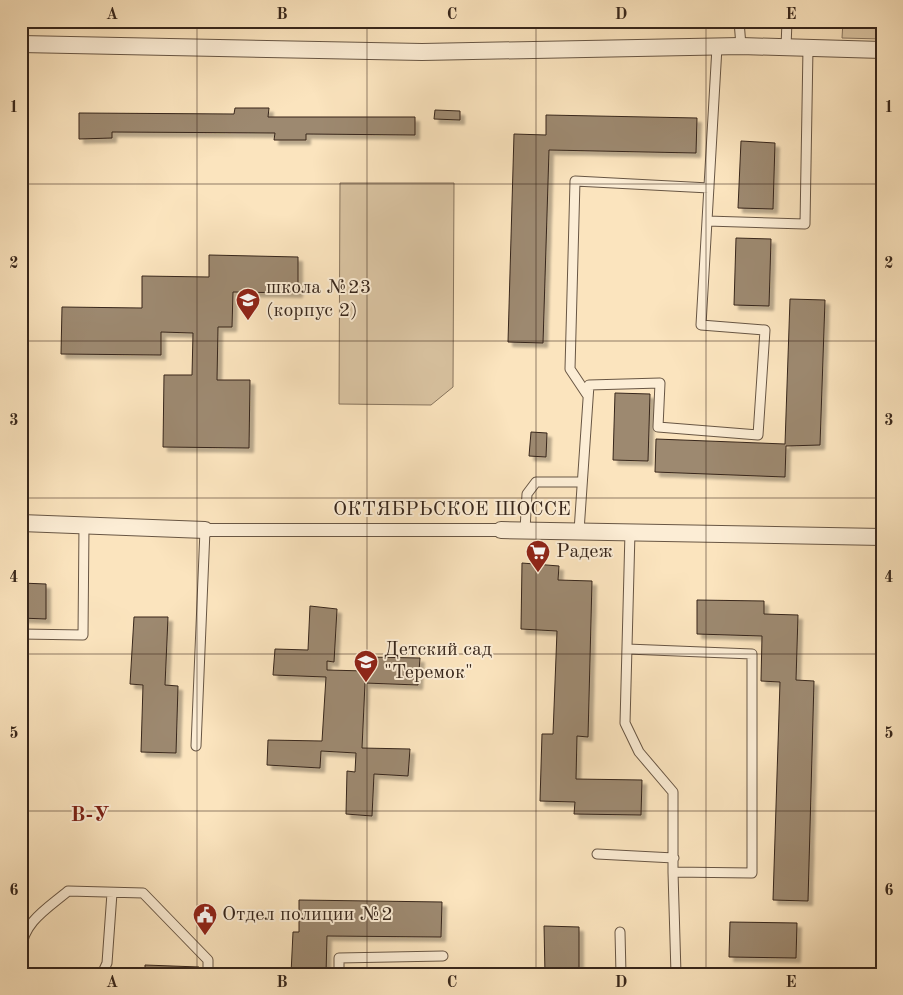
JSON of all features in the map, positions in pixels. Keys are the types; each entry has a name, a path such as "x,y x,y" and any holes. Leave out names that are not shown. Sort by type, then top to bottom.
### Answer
{"street":[{"path":"21,44 422,52 741,46 882,50"},
{"name":"ОКТЯБРЬСКОЕ ШОССЕ","path":"21,523 205,530 525,530 882,537"}],"lane":[{"path":"739,21 741,46"},
{"path":"786,21 786,47"},
{"path":"579,531 589,385 660,383 658,427 758,435 765,330 701,325 717,47"},
{"path":"707,221 805,224 808,48"},
{"path":"588,396 570,369 574,181 709,188"},
{"path":"525,530 527,494 536,482 582,482"},
{"path":"21,634 83,635 84,525"},
{"path":"196,746 205,530"},
{"path":"630,532 625,723 639,752 673,792 676,974"},
{"path":"627,649 752,654 752,872 674,872"},
{"path":"598,854 674,858"},
{"path":"21,950 22,937 27,926 68,891 143,893 208,960 208,974"},
{"path":"102,974 107,963 112,893"},
{"path":"881,974 882,912"},
{"path":"620,932 621,974"},
{"path":"339,974 339,958 443,956"}],"shaded area":[{"path":"843,21 882,21 882,39 842,38"},
{"path":"340,183 454,183 453,387 431,405 339,404"}],"building":[{"path":"235,108 269,108 268,117 415,117 415,135 306,134 306,140 274,140 275,133 112,132 112,138 79,139 79,113 234,114"},
{"path":"435,110 460,111 460,120 434,119"},
{"path":"546,115 697,118 696,153 549,150 543,343 508,342 514,134 546,135"},
{"path":"741,141 775,143 773,209 738,208"},
{"path":"736,238 771,239 769,306 734,305"},
{"path":"209,255 298,257 298,293 233,292 232,327 218,327 217,380 250,380 249,448 163,447 164,375 192,375 193,333 161,332 161,355 61,354 62,307 142,308 142,276 209,277"},
{"path":"790,299 825,300 820,445 786,446 785,477 655,472 656,439 785,444"},
{"path":"615,393 650,394 648,461 613,460"},
{"path":"531,432 547,433 546,457 529,456"},
{"path":"522,563 559,566 558,580 592,581 588,737 577,736 576,779 642,780 641,815 574,814 575,802 540,801 542,734 553,734 557,631 521,629"},
{"path":"21,583 46,584 46,619 21,618"},
{"path":"697,600 764,601 764,614 798,615 796,680 814,681 808,901 773,900 780,682 761,681 762,636 697,634"},
{"path":"310,606 337,609 334,662 327,661 327,670 366,671 367,657 420,658 418,685 365,683 362,748 410,749 408,776 374,774 372,816 346,814 347,771 355,772 356,753 321,751 320,768 267,765 268,740 322,741 326,677 273,675 275,649 308,650"},
{"path":"134,617 168,617 165,685 178,686 176,753 141,752 143,685 130,684"},
{"path":"299,900 442,902 441,937 327,936 326,974 291,974 293,932 299,932"},
{"path":"730,922 797,923 796,958 729,957"},
{"path":"544,926 579,927 579,974 545,974"},
{"path":"145,965 199,967 198,974 145,974"}],"place":[{"name":"школа №23 (корпус 2)","path":"248,321"},
{"name":"Радеж","path":"538,573"},
{"name":"Детский сад \"Теремок\"","path":"366,683"},
{"name":"Отдел полиции №2","path":"205,936"}],"district":[{"name":"В-У","path":"90,815"}]}
